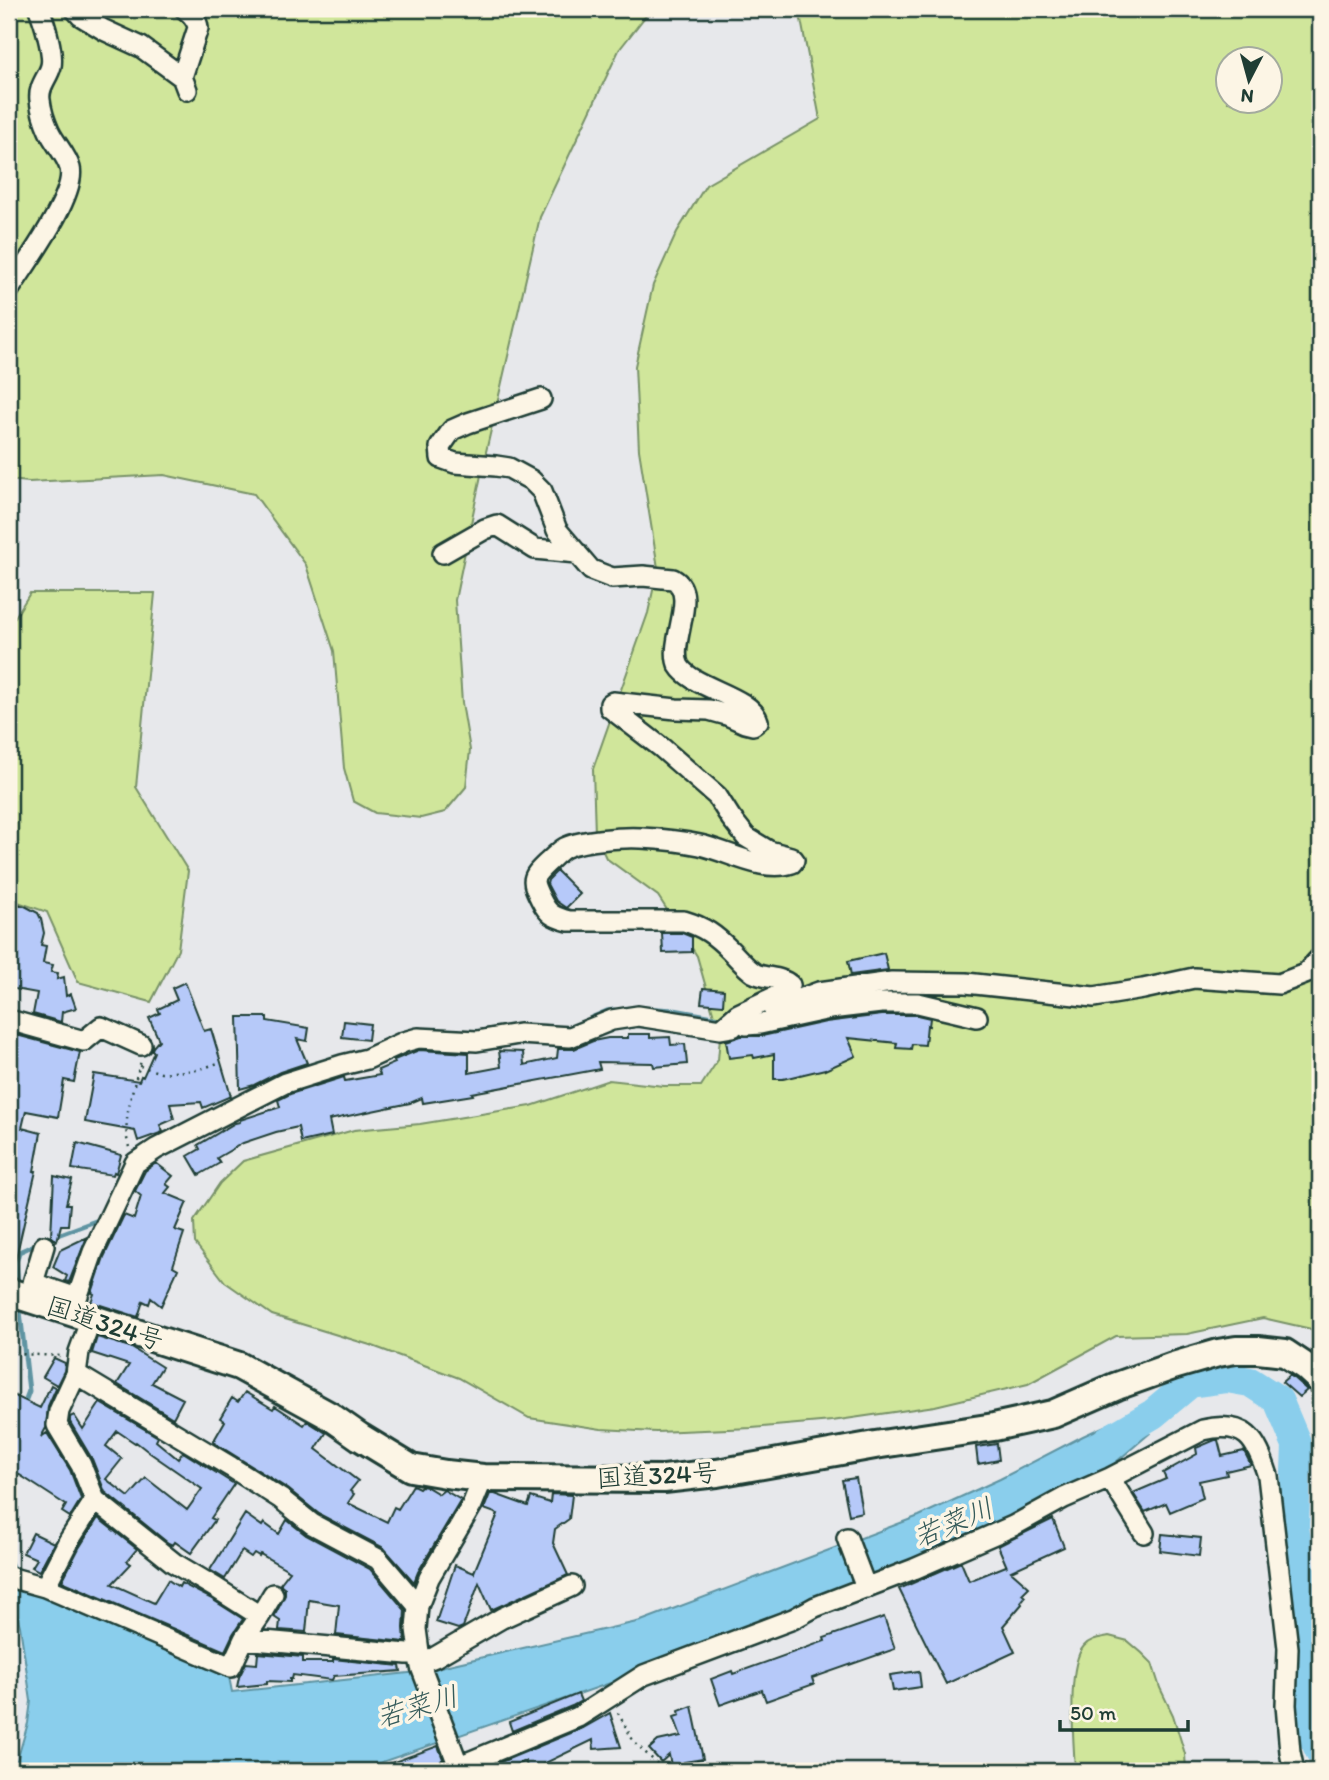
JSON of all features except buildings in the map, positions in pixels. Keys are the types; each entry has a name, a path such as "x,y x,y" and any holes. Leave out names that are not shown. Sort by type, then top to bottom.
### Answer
{"highway":[{"name":"国道324号","path":"21,1292 91,1319 239,1366 330,1416 411,1468 483,1478 664,1479 717,1473 994,1427 1053,1414 1172,1366 1236,1350 1285,1353 1320,1380"}],"street":[{"path":"9,290 58,212 69,185 71,171 66,157 49,131 40,101 40,88 51,67 52,55 39,9"},
{"path":"75,9 81,16 104,30 141,47 184,83 198,28 198,23 185,9"},
{"path":"541,399 452,430 440,447 441,458 455,463 509,468 531,480 542,491 557,530 591,570 612,578 643,576 677,581 684,594 678,665 689,676 739,702 756,715 758,721 753,724 745,723 709,710 613,702 610,708 662,748 717,796 746,838 769,851 794,860 783,866 770,865 736,858 702,845 640,837 619,838 564,848 535,874 534,883 544,906 554,917 569,921 684,921 714,934 756,974 790,985 787,990 738,1014 722,1029"},
{"path":"443,553 497,525 535,549 576,553"},
{"path":"746,1025 773,1009 819,992 892,982 966,983 1094,997 1194,978 1279,984 1305,974 1320,958"},
{"path":"44,1246 21,1292 76,1298 93,1252 135,1163 156,1149 285,1083 367,1059 418,1038 477,1041 519,1034 570,1037 611,1020 638,1016 722,1029 830,1009 881,1003 918,1003 977,1017"},
{"path":"9,1020 84,1041 101,1027 141,1045"},
{"path":"91,1319 76,1369 59,1411 57,1425 80,1465 95,1500 174,1563 260,1616"},
{"path":"76,1369 281,1499 312,1524 379,1559 418,1606"},
{"path":"483,1478 472,1505 435,1567 418,1606 416,1629 420,1661 449,1742 453,1769 578,1717 644,1675 793,1619 815,1606 1013,1525 1203,1430 1220,1426 1235,1429 1250,1438 1259,1450 1268,1476 1288,1648 1286,1706 1294,1771"},
{"path":"1110,1478 1144,1533"},
{"path":"38,1585 95,1500"},
{"path":"847,1538 865,1585"},
{"path":"9,1577 38,1585 230,1667 273,1594"},
{"path":"244,1640 407,1654 420,1661 435,1657 502,1618 572,1586"}],"path":[{"path":"135,1163 127,1141 126,1125 144,1048 141,1045"},
{"path":"140,1066 161,1073 198,1070 218,1063"},
{"path":"9,1351 63,1356 76,1369"},
{"path":"609,1698 635,1742 664,1771"}],"green space":[{"path":"9,9 651,9 619,50 540,217 455,600 462,703 470,750 466,787 445,812 421,818 375,813 353,801 344,768 334,651 306,565 254,494 164,475 29,482 9,480"},
{"path":"799,9 1320,9 1320,1340 1311,1329 1263,1318 1187,1334 1116,1336 1028,1384 935,1406 832,1421 752,1428 656,1432 601,1429 529,1418 459,1378 370,1345 272,1315 225,1282 195,1243 194,1221 220,1183 243,1161 354,1130 420,1124 531,1106 609,1080 664,1086 701,1086 718,1060 720,1037 697,956 658,896 606,858 595,834 593,769 648,613 658,568 639,450 635,366 653,285 677,232 706,185 820,119"},
{"path":"30,593 155,593 136,787 188,871 178,950 151,1002 78,982 47,912 9,899 9,623"},
{"path":"1109,1636 1128,1641 1152,1663 1173,1715 1185,1754 1186,1771 1075,1771 1072,1706 1078,1656 1090,1641"}],"water":[{"path":"1137,1411 1150,1433 1108,1469 994,1529 649,1665 622,1679 356,1771 14,1771 28,1723 31,1701 20,1626 9,1583 32,1589 228,1672 232,1692 418,1672 641,1621 919,1516"}],"waterway":[{"path":"642,1008 674,1010 725,1019"},
{"path":"591,1018 614,1010"},
{"path":"18,1286 16,1262 19,1252 101,1219"},
{"path":"19,1303 29,1391 23,1407"},
{"name":"若菜川","path":"1107,1441 1153,1414 1190,1383 1227,1378 1250,1382 1278,1400 1297,1445 1294,1526 1306,1613 1310,1707 1314,1738 1320,1751"},
{"path":"9,1560 15,1573"}]}
